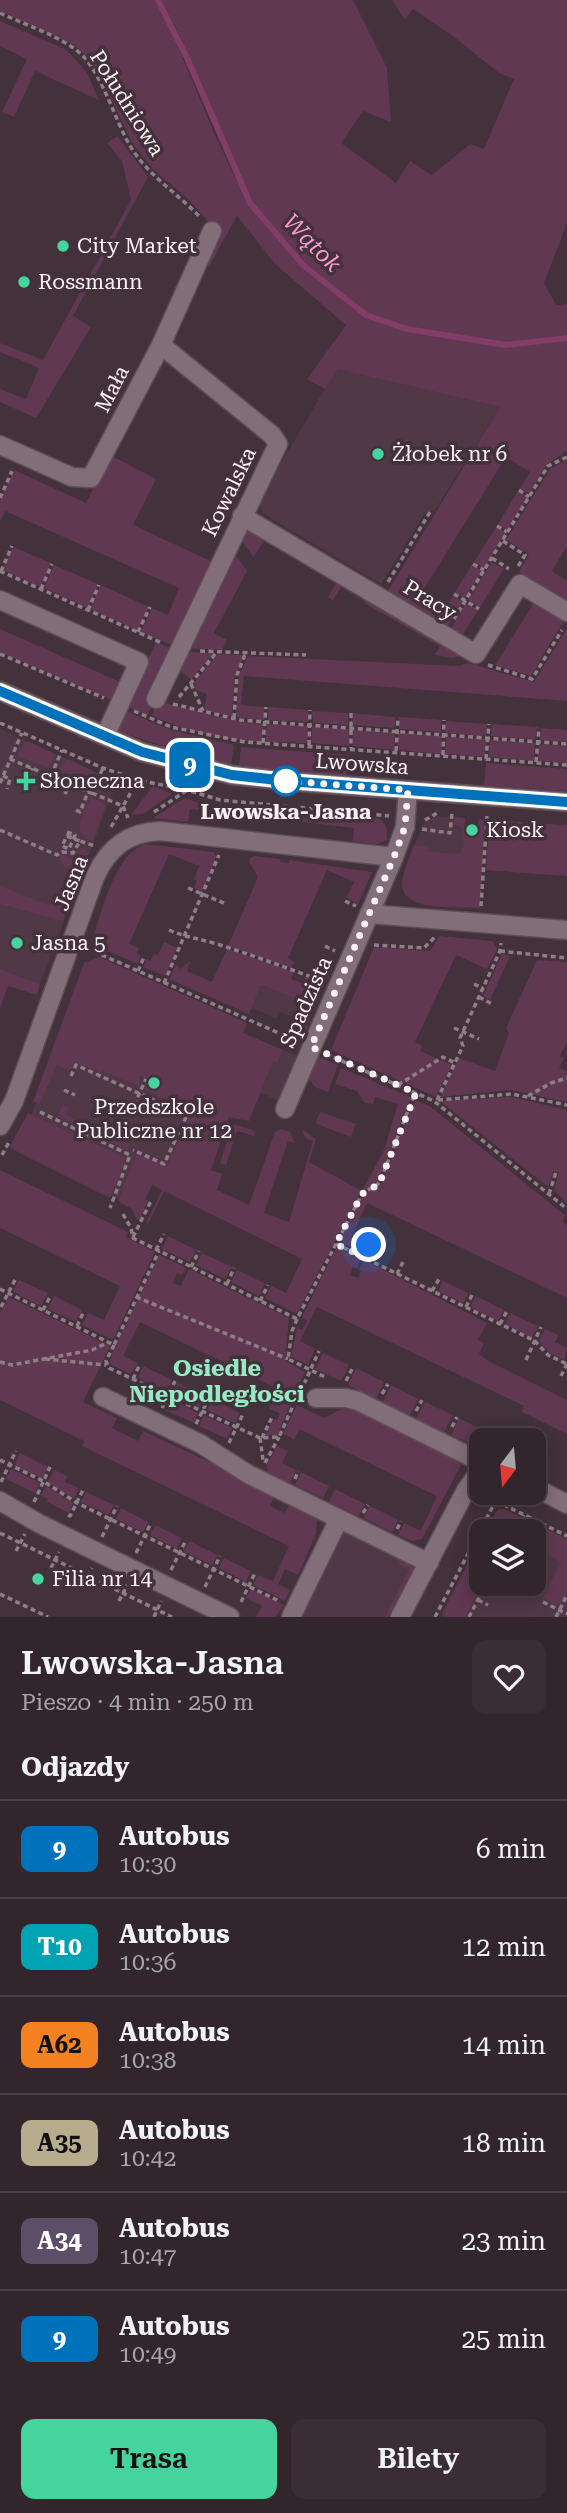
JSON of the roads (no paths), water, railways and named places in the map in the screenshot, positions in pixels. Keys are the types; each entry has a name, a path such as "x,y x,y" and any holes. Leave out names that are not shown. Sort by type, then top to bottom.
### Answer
{"street":[{"name":"Mała","path":"0,444 72,477 91,478 160,345 212,231"},
{"name":"Kowalska","path":"160,345 272,435 278,444 179,650 165,702"},
{"name":"Pracy","path":"242,516 476,654 520,584 567,612"},
{"path":"0,600 139,662 105,736"},
{"name":"Lwowska","path":"0,691 142,752 232,775 567,802"},
{"name":"Spadzista","path":"285,1109 356,943 364,911 394,857 405,827 408,790"},
{"name":"Jasna","path":"0,1126 14,1101 100,865 113,848 135,834 160,831 394,857"},
{"path":"364,911 567,930"},
{"path":"103,1397 189,1438 248,1474 429,1563"},
{"path":"316,1398 346,1398 358,1401 469,1456"},
{"path":"400,1617 469,1486"},
{"path":"546,1493 567,1504"},
{"path":"0,1501 164,1585 198,1601 235,1612"},
{"path":"293,1613 339,1519"}],"waterway":[{"name":"Wątok","path":"158,0 187,58 250,203 303,265 366,315 407,329 506,345 567,338"}],"place":[{"name":"City Market","path":"63,246"},
{"name":"Rossmann","path":"24,282"},
{"name":"Żłobek nr 6","path":"378,454"},
{"name":"Słoneczna","path":"26,781"},
{"name":"Lwowska-Jasna","path":"286,781"},
{"name":"Kiosk","path":"472,830"},
{"name":"Jasna 5","path":"17,943"},
{"name":"Przedszkole Publiczne nr 12","path":"154,1083"},
{"name":"Filia nr 14","path":"38,1579"}],"district":[{"name":"Osiedle Niepodległości","path":"217,1381"}]}
